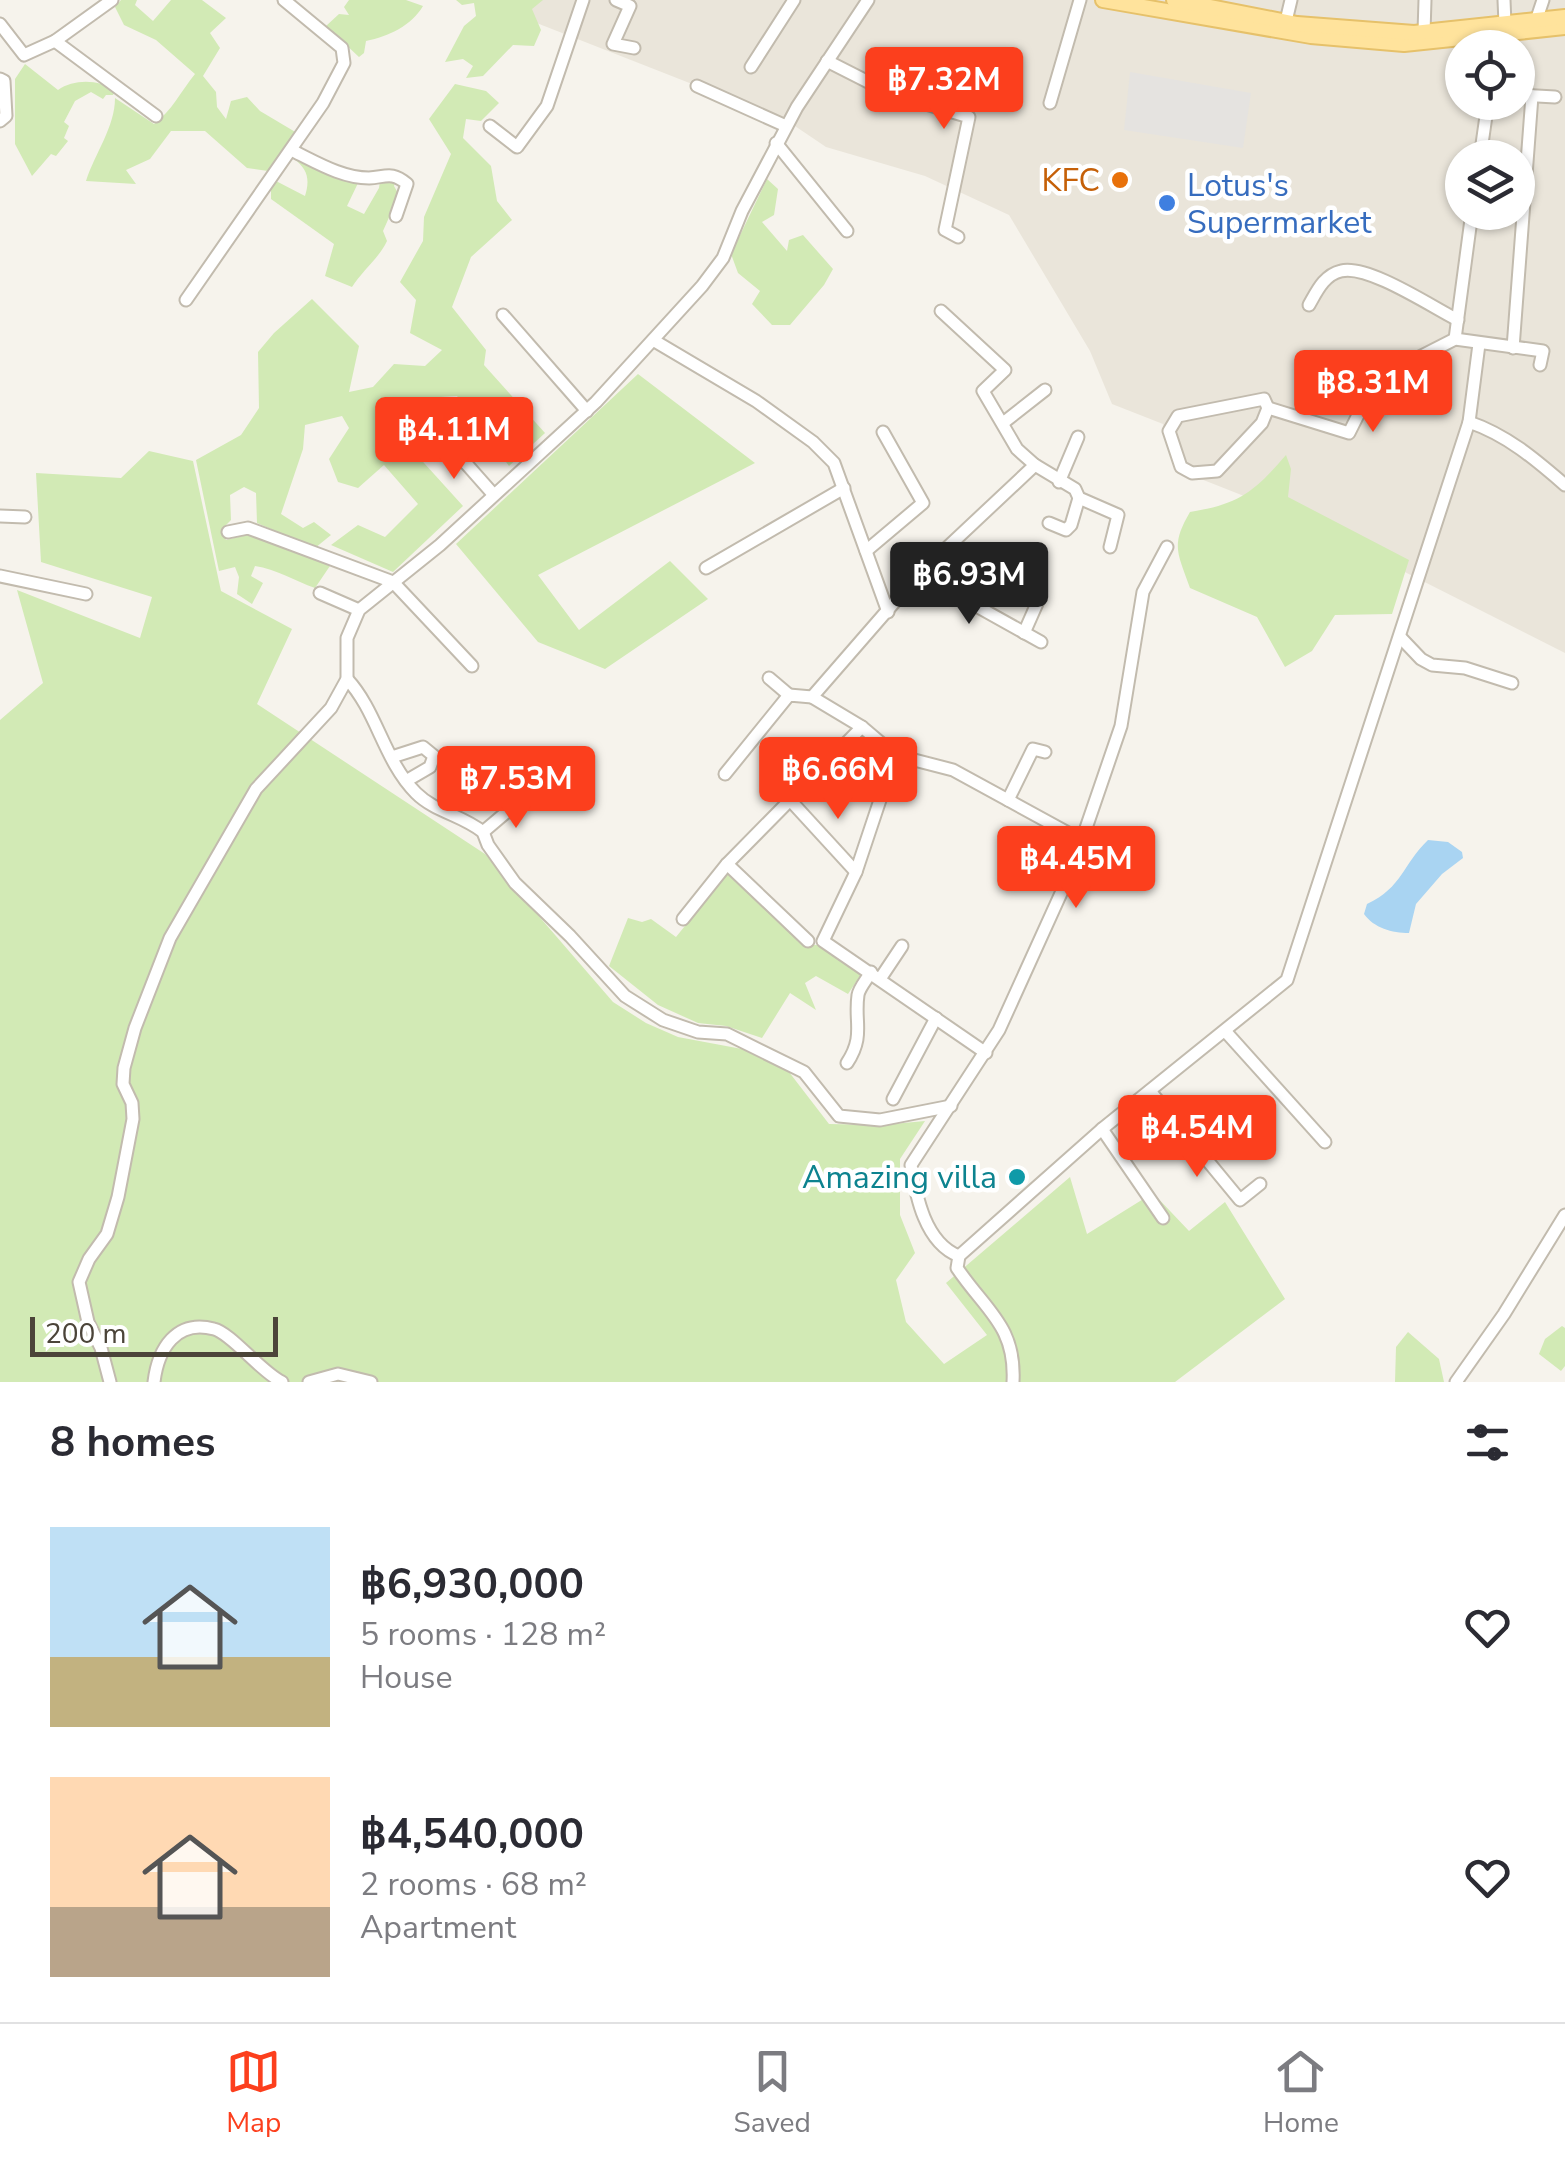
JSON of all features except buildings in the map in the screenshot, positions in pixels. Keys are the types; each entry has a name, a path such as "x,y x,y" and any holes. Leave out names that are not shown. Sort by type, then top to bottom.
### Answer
{"main road":[{"path":"1103,0 1311,36 1404,44 1445,41"},
{"path":"1174,0 1286,21 1445,33"},
{"path":"1515,30 1565,17"},
{"path":"1535,31 1565,27"}],"street":[{"path":"1,28 24,56 55,41 112,0"},
{"path":"186,300 324,103 344,63 342,48 284,0"},
{"path":"490,126 517,147 547,106 584,0"},
{"path":"616,0 630,6 612,44 634,48"},
{"path":"751,68 794,0"},
{"path":"110,1382 101,1348 88,1322 79,1282 89,1258 107,1234 118,1198 133,1119 132,1103 123,1084 135,1028 170,938 256,789 331,708 347,679 346,638 359,610 440,545 587,410 723,258 742,211 786,126 868,0"},
{"path":"1050,103 1080,0"},
{"path":"1286,21 1291,0"},
{"path":"1424,32 1426,0"},
{"path":"1501,30 1504,0"},
{"path":"1536,22 1543,0"},
{"path":"55,41 156,116"},
{"path":"828,61 890,93 968,117 945,230 958,237"},
{"path":"0,79 4,82 6,116 0,121"},
{"path":"696,86 786,126"},
{"path":"1535,96 1555,97"},
{"path":"1513,348 1530,120"},
{"path":"776,144 848,231"},
{"path":"292,151 350,175 367,178 386,174 400,178 407,184 396,216"},
{"path":"1454,340 1470,230"},
{"path":"1310,305 1328,278 1340,271 1360,270 1458,320"},
{"path":"941,311 1005,370 983,391 1017,449 1074,489 1080,498 1118,514 1110,547"},
{"path":"503,315 587,410"},
{"path":"653,340 756,401 813,442 834,463 888,612"},
{"path":"1268,408 1262,423 1217,471 1192,473 1181,466 1169,431 1178,416 1264,399 1268,408 1349,433 1364,403 1381,386 1408,363 1454,340 1542,351 1540,365"},
{"path":"1013,1382 1014,1360 1006,1330 958,1268 959,1256 1102,1129 1287,980 1469,422 1479,344"},
{"path":"1003,423 1045,390"},
{"path":"1469,422 1522,448 1565,485"},
{"path":"866,551 923,503 883,432"},
{"path":"1059,482 1078,437"},
{"path":"446,442 493,494"},
{"path":"812,697 919,574 1035,465"},
{"path":"706,568 844,488"},
{"path":"1050,523 1066,530 1080,498"},
{"path":"0,516 24,517"},
{"path":"228,532 248,528 393,582 472,666"},
{"path":"959,1256 941,1245 917,1203 911,1165 926,1137 986,1053 1056,905 1121,726 1142,592 1167,547"},
{"path":"919,574 1040,642"},
{"path":"0,576 86,594"},
{"path":"320,592 359,610"},
{"path":"1024,633 1039,599"},
{"path":"1400,638 1432,665 1465,668 1512,683"},
{"path":"769,678 789,696 812,697 862,728 895,755 954,770 1081,840"},
{"path":"347,679 359,692 406,781 431,806 483,832 515,883 625,996 663,1020 698,1032 726,1034 804,1072 838,1116 880,1120 951,1106"},
{"path":"725,774 789,696"},
{"path":"683,919 727,864 862,728"},
{"path":"392,757 422,747 434,756 430,767 406,781"},
{"path":"1008,800 1033,749 1046,752"},
{"path":"895,755 856,872 823,942 986,1053"},
{"path":"483,832 522,799"},
{"path":"790,800 856,872"},
{"path":"727,864 808,941"},
{"path":"847,1063 855,1052 860,1028 858,993 902,946"},
{"path":"893,1099 936,1018"},
{"path":"1226,1032 1326,1142"},
{"path":"1150,1091 1240,1200 1260,1184"},
{"path":"1102,1129 1163,1218"},
{"path":"1456,1382 1504,1314 1565,1215"},
{"path":"154,1382 156,1362 169,1339 182,1329 214,1328 282,1382"},
{"path":"309,1382 338,1374 371,1382"}],"shaded area":[{"path":"478,0 1565,0 1565,653 1292,515 1178,470 1163,424 1112,404 1090,351 1009,215 925,176 826,147 789,122"},
{"path":"1130,72 1251,93 1243,148 1124,130"}],"green space":[{"path":"121,0 137,0 135,5 153,21 171,0 202,0 226,18 210,33 220,48 203,76 216,92 217,107 226,119 231,101 247,97 260,111 297,133 268,171 247,168 205,131 171,131 150,159 126,170 136,184 86,181 108,130 115,98 154,124 195,74 156,40 124,25 115,7"},
{"path":"349,0 406,0 423,6 399,29 366,41 359,57 326,26 339,14 349,15 344,7"},
{"path":"456,0 543,0 532,9 541,30 534,46 513,45 483,76 466,78 473,66 463,59 445,62 464,26 476,16 474,3 462,5"},
{"path":"25,64 58,90 86,82 115,91 103,99 91,92 75,101 64,122 69,126 64,138 68,141 32,176 15,144 15,79"},
{"path":"455,84 486,91 499,103 481,121 466,119 463,138 491,166 497,201 512,220 471,257 452,307 486,350 484,365 545,433 509,466 457,396 441,397 401,428 415,453 463,506 393,572 331,545 358,525 385,537 418,504 384,465 358,488 338,482 329,459 349,428 342,416 305,425 303,449 281,514 303,528 314,522 331,535 315,548 257,523 256,493 244,487 230,495 231,520 221,530 226,540 251,534 332,563 315,588 255,566 251,576 263,583 252,604 237,594 239,577 235,567 219,571 196,460 241,435 259,408 258,352 312,299 359,346 349,392 373,387 394,364 425,366 442,350 410,333 416,300 400,282 423,241 424,217 451,154 429,119"},
{"path":"298,157 329,170 330,176 359,181 347,206 364,214 380,181 396,179 394,186 399,195 383,231 387,241 352,287 325,276 334,244 271,199 271,187 276,181 305,196 307,175 294,159"},
{"path":"767,179 778,189 774,215 762,222 787,251 789,240 803,235 833,269 790,325 772,325 752,304 760,291 738,273 731,254"},
{"path":"638,374 755,463 538,575 579,630 670,561 708,599 605,669 538,642 456,544"},
{"path":"149,451 193,461 221,591 292,629 257,704 485,854 613,1002 646,1023 678,1037 742,1049 789,1072 829,1124 925,1121 900,1159 900,1215 915,1253 896,1280 906,1322 944,1364 987,1335 946,1283 1070,1177 1087,1234 1153,1193 1189,1231 1225,1202 1285,1299 1175,1382 0,1382 0,720 43,683 17,590 140,638 152,597 41,562 36,473 121,478"},
{"path":"1286,455 1291,469 1288,497 1409,560 1392,614 1335,615 1312,651 1285,667 1257,617 1190,588 1178,542 1190,512 1221,505 1244,494"},
{"path":"727,874 805,945 817,945 862,973 848,994 816,976 805,983 816,1010 790,993 762,1038 726,1026 698,1023 658,1005 609,966 628,918 642,922 651,919 676,937"},
{"path":"1562,1326 1565,1366 1561,1371 1539,1354 1545,1339"},
{"path":"1408,1332 1439,1359 1444,1382 1395,1382 1396,1347"}],"water":[{"path":"1428,840 1448,842 1462,852 1463,858 1442,874 1416,904 1409,933 1378,926 1364,914 1367,904 1395,883"}],"place":[{"name":"KFC","path":"1120,180"},
{"name":"Lotus's Supermarket","path":"1167,203"},
{"name":"Amazing villa","path":"1017,1177"}]}
